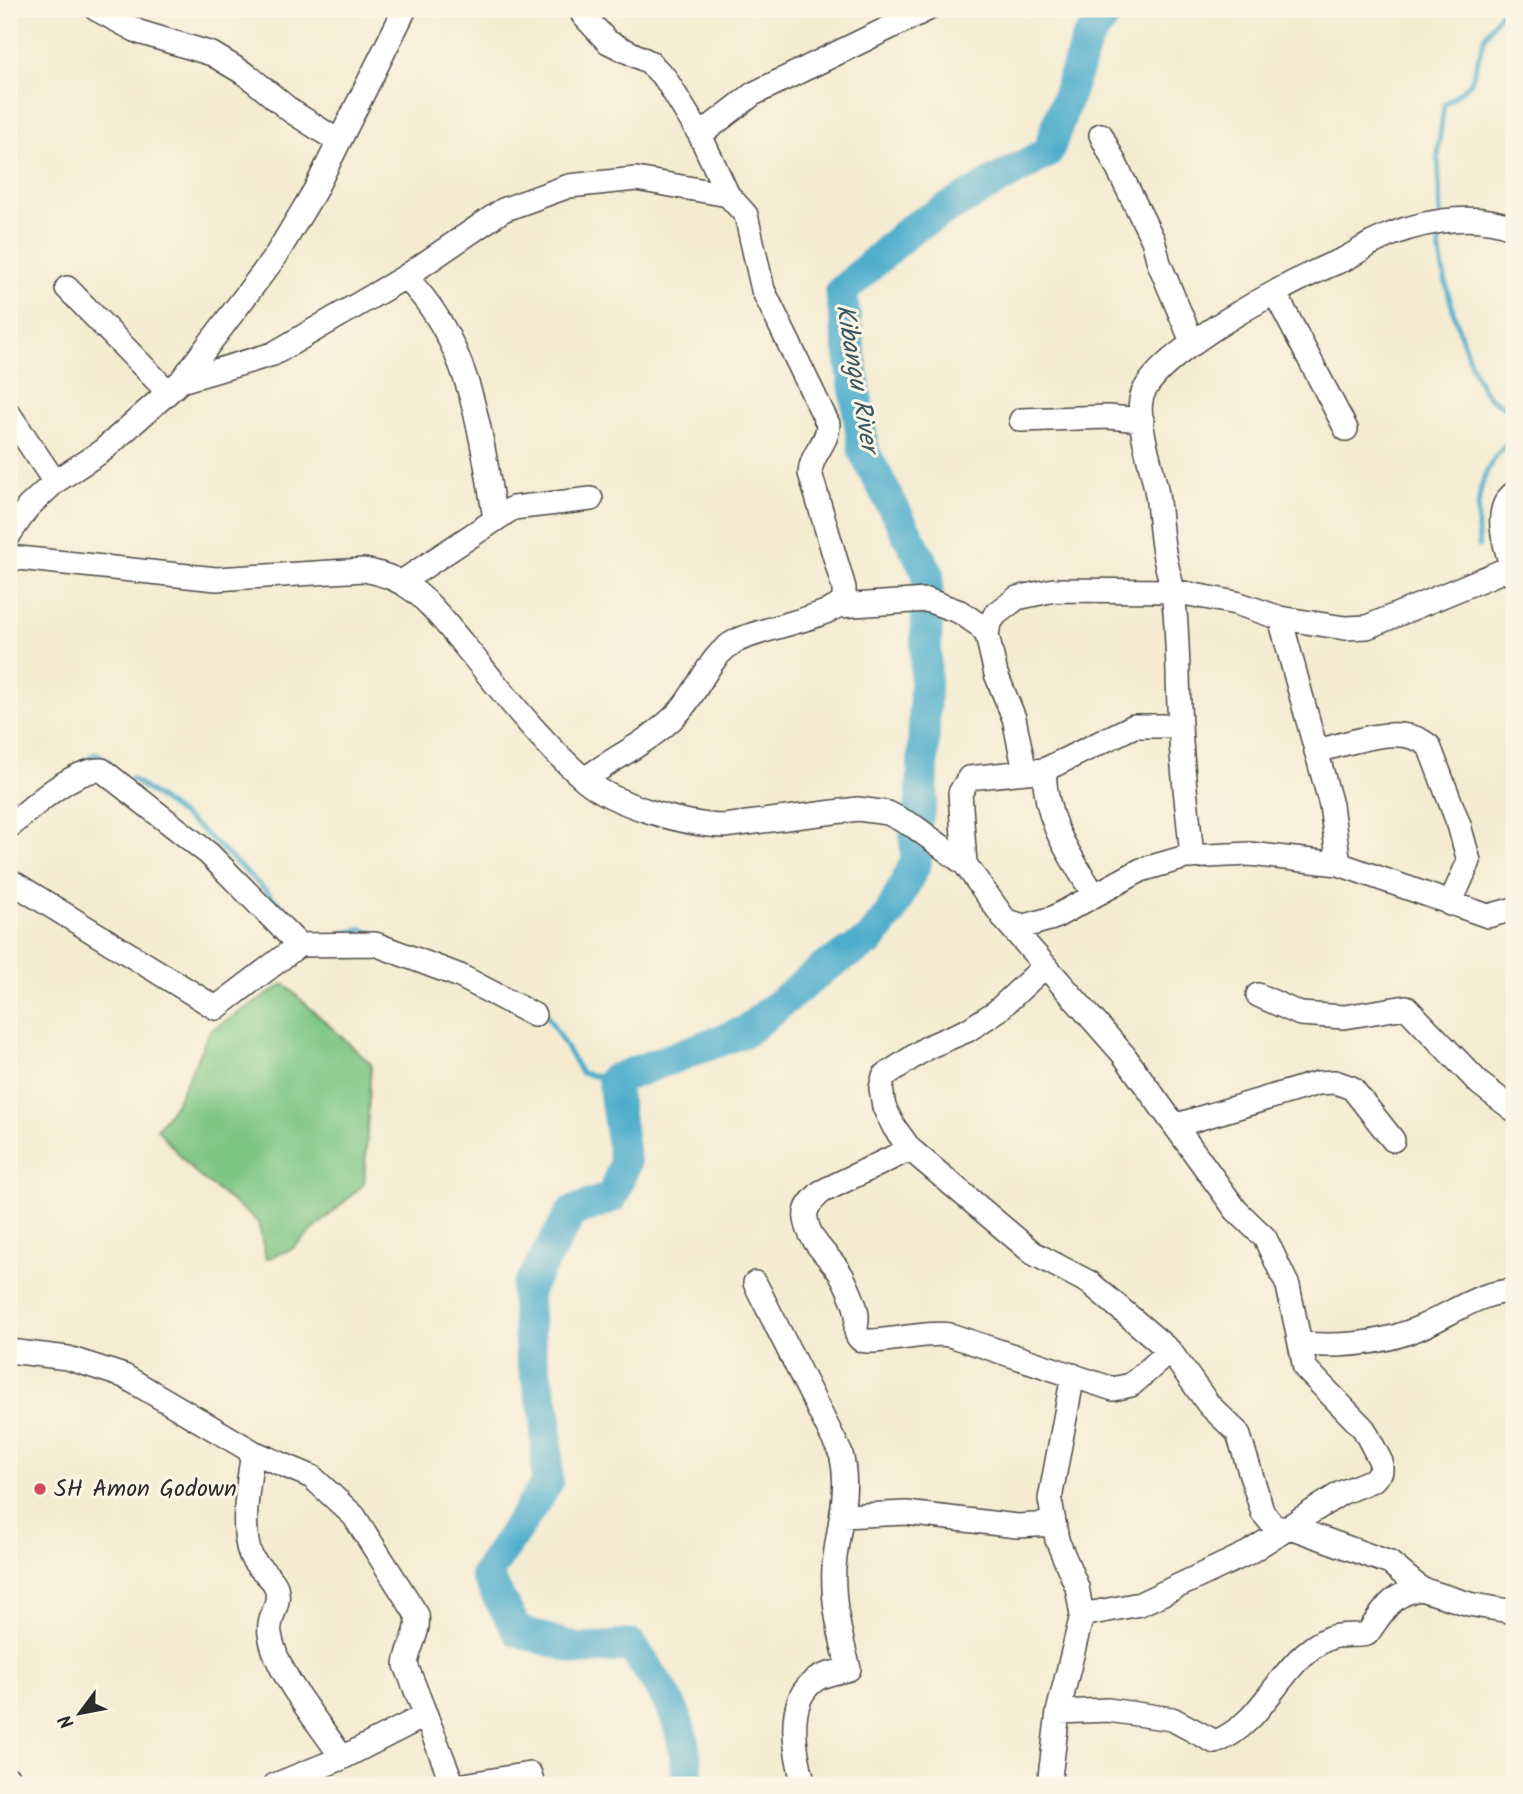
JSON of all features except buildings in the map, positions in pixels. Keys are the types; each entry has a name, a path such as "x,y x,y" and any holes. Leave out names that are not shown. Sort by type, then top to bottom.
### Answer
{"street":[{"path":"96,9 139,32 212,54 247,75 291,111 338,141"},
{"path":"9,536 28,507 55,482 102,451 174,386 275,257 314,192 405,9"},
{"path":"701,135 753,94 819,64 918,11"},
{"path":"583,15 608,41 649,62 665,78 701,135 728,195 746,215 764,290 828,424 828,436 811,460 810,473 844,588 844,599 839,606"},
{"path":"1101,135 1153,240 1159,263 1193,344"},
{"path":"174,386 273,354 405,277 503,210 569,186 636,179 728,195"},
{"path":"1192,857 1180,726 1173,591 1142,420 1141,398 1145,390 1160,370 1193,344 1275,293 1408,228 1427,223 1493,219 1514,228"},
{"path":"405,277 423,295 456,351 479,431 495,519"},
{"path":"67,288 174,386"},
{"path":"1275,293 1346,429"},
{"path":"9,414 55,482"},
{"path":"1021,420 1108,417 1142,420"},
{"path":"1094,895 1051,820 1035,771 996,674 987,635 989,624 996,614 1017,598 1031,592 1173,591 1236,603 1280,618 1345,628 1367,627 1513,572 1501,528 1509,497 1514,493"},
{"path":"403,581 449,553 495,519 524,505 590,499"},
{"path":"9,557 216,579 364,570 403,581 424,598 517,708 585,779 626,801 706,825 724,826 858,809 888,813 915,827 965,864 1006,921 1066,986 1123,1054 1236,1210 1265,1238 1288,1286 1306,1368 1364,1429 1381,1462 1381,1471 1373,1480 1341,1493 1248,1553 1140,1604 1082,1615"},
{"path":"585,779 659,732 679,713 727,645 767,627 816,616 839,606 927,600 960,612 979,625 987,635"},
{"path":"1280,618 1331,805 1339,864"},
{"path":"965,864 960,793 969,778 1035,771 1134,726 1180,726"},
{"path":"1316,751 1397,734 1421,739 1429,746 1459,825 1468,861 1450,904"},
{"path":"9,827 74,777 92,769 102,770 209,854 299,945"},
{"path":"1006,921 1025,926 1041,923 1141,870 1192,857 1250,854 1339,864 1488,916 1514,909"},
{"path":"9,880 216,1008 299,945 375,944 460,976 534,1015"},
{"path":"1045,966 997,1011 968,1030 928,1046 884,1076 881,1088 884,1107 894,1127 910,1149 1033,1253 1090,1283 1170,1352 1209,1405 1238,1433 1268,1521 1275,1527 1290,1527 1390,1563 1421,1589 1469,1604 1514,1612"},
{"path":"1258,995 1300,1014 1344,1017 1397,1006 1406,1007 1472,1077 1514,1111"},
{"path":"1177,1125 1318,1083 1335,1082 1352,1088 1393,1140"},
{"path":"910,1149 821,1192 809,1202 806,1214 812,1237 825,1257 843,1276 857,1314 857,1336 866,1342 938,1333 950,1335 1073,1376 1122,1389 1170,1352"},
{"path":"755,1283 841,1454 846,1474 834,1566 834,1596 849,1669 820,1677 801,1695 796,1719 804,1785"},
{"path":"1302,1344 1340,1347 1385,1339 1424,1326 1495,1292 1514,1291"},
{"path":"9,1351 68,1358 124,1376 253,1452 312,1477 354,1516 417,1615 418,1631 408,1647 406,1665 453,1785"},
{"path":"1049,1785 1058,1712 1082,1615 1077,1587 1057,1540 1050,1499 1073,1376"},
{"path":"253,1452 247,1493 248,1546 253,1558 275,1584 278,1598 269,1632 331,1770"},
{"path":"842,1516 906,1513 1017,1526 1054,1524"},
{"path":"1058,1712 1108,1710 1172,1718 1215,1742 1232,1736 1251,1719 1286,1675 1328,1638 1367,1634 1391,1599 1421,1589"},
{"path":"275,1785 331,1770 426,1715"},
{"path":"464,1785 530,1774 533,1785"},
{"path":"9,1779 12,1785"}],"green space":[{"path":"284,984 371,1064 364,1184 292,1249 266,1259 258,1222 195,1173 157,1129 176,1103 210,1031"}],"waterway":[{"name":"Kibangu River","path":"688,1785 683,1741 672,1709 631,1645 581,1650 518,1631 486,1575 547,1483 546,1415 531,1357 526,1291 572,1212 612,1197 625,1163 613,1080 746,1031 825,967 869,941 890,914 916,862 915,827 922,799 928,573 864,452 841,292 911,229 1048,152 1087,40 1110,9"},
{"path":"1440,214 1438,150 1444,105 1471,83 1485,36 1503,9"},
{"path":"1439,227 1447,288 1471,364 1488,396 1514,413"},
{"path":"1479,546 1481,486 1493,461 1514,437"},
{"path":"83,764 96,753 109,762"},
{"path":"131,778 199,828 314,936"},
{"path":"341,934 363,929 375,934"},
{"path":"539,1011 547,1015 581,1073 613,1080"}],"place":[{"name":"SH Amon Godown","path":"40,1489"}]}
